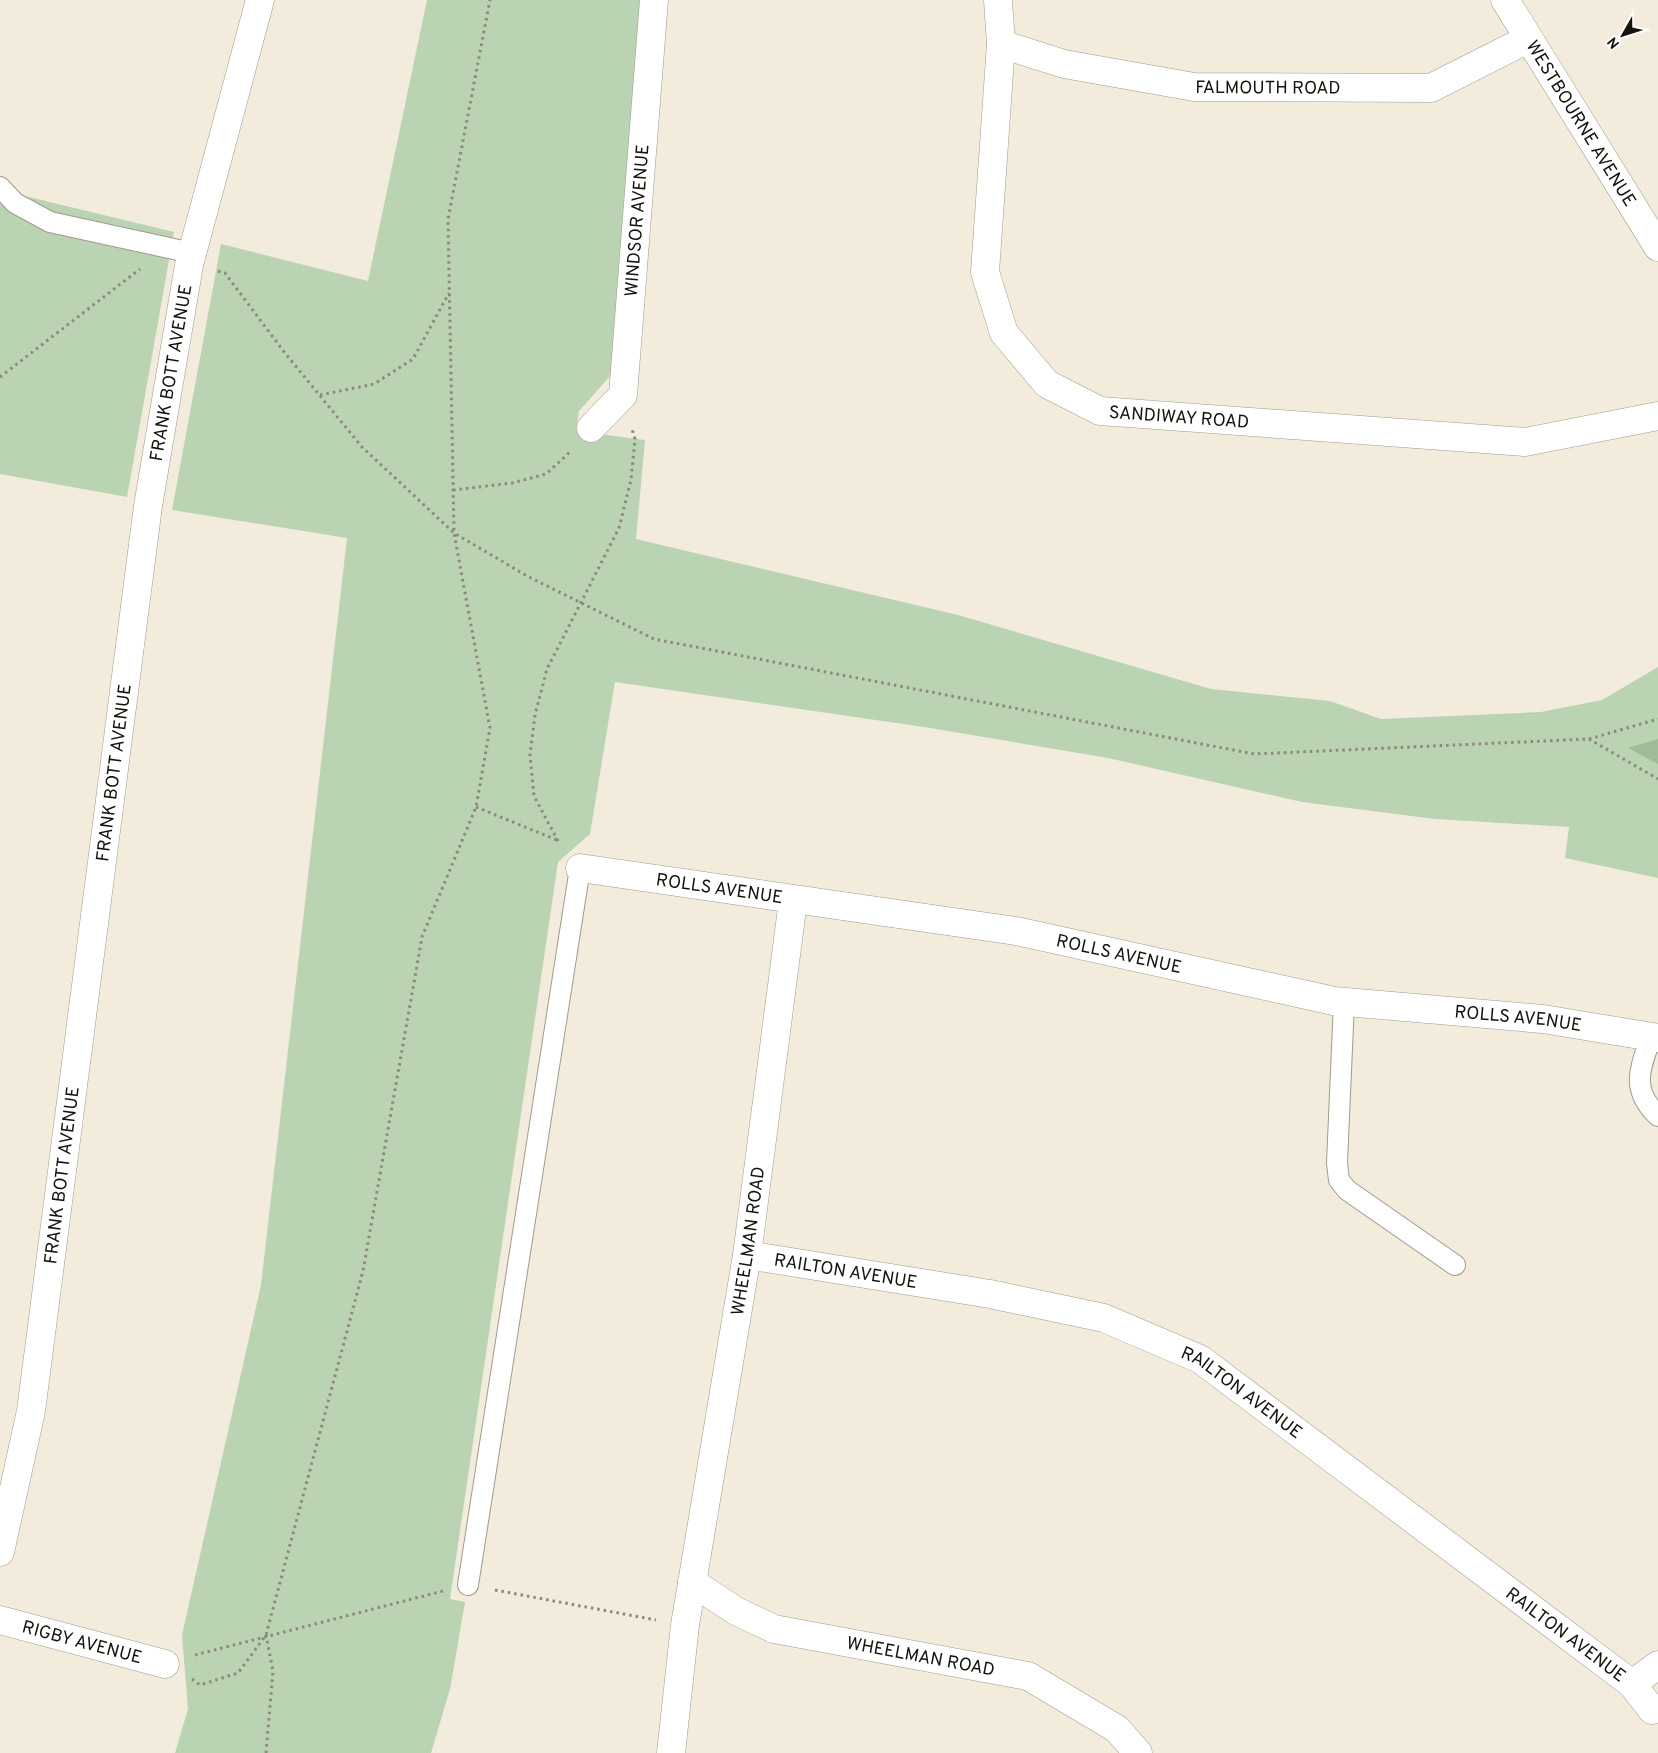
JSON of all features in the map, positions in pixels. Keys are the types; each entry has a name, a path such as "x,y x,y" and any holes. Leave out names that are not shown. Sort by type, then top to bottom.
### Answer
{"street":[{"name":"FRANK BOTT AVENUE","path":"0,1552 31,1411 148,506 190,259 260,0"},
{"name":"WINDSOR AVENUE","path":"623,395 654,0"},
{"name":"SANDIWAY ROAD","path":"998,0 1001,44 985,272 1004,333 1047,384 1100,411 1525,442 1658,416"},
{"name":"WESTBOURNE AVENUE","path":"1505,0 1658,247"},
{"name":"FALMOUTH ROAD","path":"1001,44 1064,64 1194,87 1431,88 1528,39"},
{"path":"591,428 623,395"},
{"name":"ROLLS AVENUE","path":"580,868 792,901 1016,931 1344,1002 1543,1019 1654,1038"},
{"name":"WHEELMAN ROAD","path":"671,1753 685,1625 747,1255 792,901"},
{"name":"RAILTON AVENUE","path":"747,1255 990,1294 1104,1318 1200,1359 1632,1684 1652,1710"},
{"name":"WHEELMAN ROAD","path":"692,1582 736,1611 774,1629 1028,1676 1117,1729 1138,1753"},
{"name":"RIGBY AVENUE","path":"0,1620 165,1664"},
{"path":"1632,1684 1658,1665"}],"lane":[{"path":"0,187 15,203 50,222 190,259"},
{"path":"468,1585 580,868"},
{"path":"1344,1002 1337,1120 1339,1180 1347,1190 1455,1265"},
{"path":"1654,1038 1640,1071 1639,1081 1641,1094 1649,1107 1658,1116"}],"path":[{"path":"165,1664 200,1685 238,1673 266,1635 363,1271 422,937 476,806 490,728 454,534 448,219 490,0"},
{"path":"190,259 225,273 285,354 362,447 454,534 527,576 654,639 1254,754 1589,739 1658,719"},
{"path":"0,377 144,267"},
{"path":"320,395 374,384 414,360 449,292"},
{"path":"580,868 558,841 534,796 530,756 535,715 547,669 619,528 631,480 635,439 623,395"},
{"path":"453,490 512,482 546,474 562,461 591,428"},
{"path":"1589,739 1658,780"},
{"path":"476,806 558,841"},
{"path":"165,1664 266,1635 468,1585 685,1625"},
{"path":"266,1635 273,1671 266,1753"}],"green space":[{"path":"427,0 646,0 612,374 579,411 576,431 645,440 636,539 958,615 1211,689 1330,701 1381,719 1541,712 1602,700 1658,667 1658,878 1565,858 1569,827 1435,819 1302,802 1108,758 924,727 615,682 590,834 558,862 450,1599 465,1602 450,1689 431,1753 175,1753 188,1709 182,1635 261,1285 347,538 172,510 221,244 368,281"},
{"path":"0,190 174,232 127,497 0,474"},
{"path":"1658,739 1658,764 1628,748"}]}
